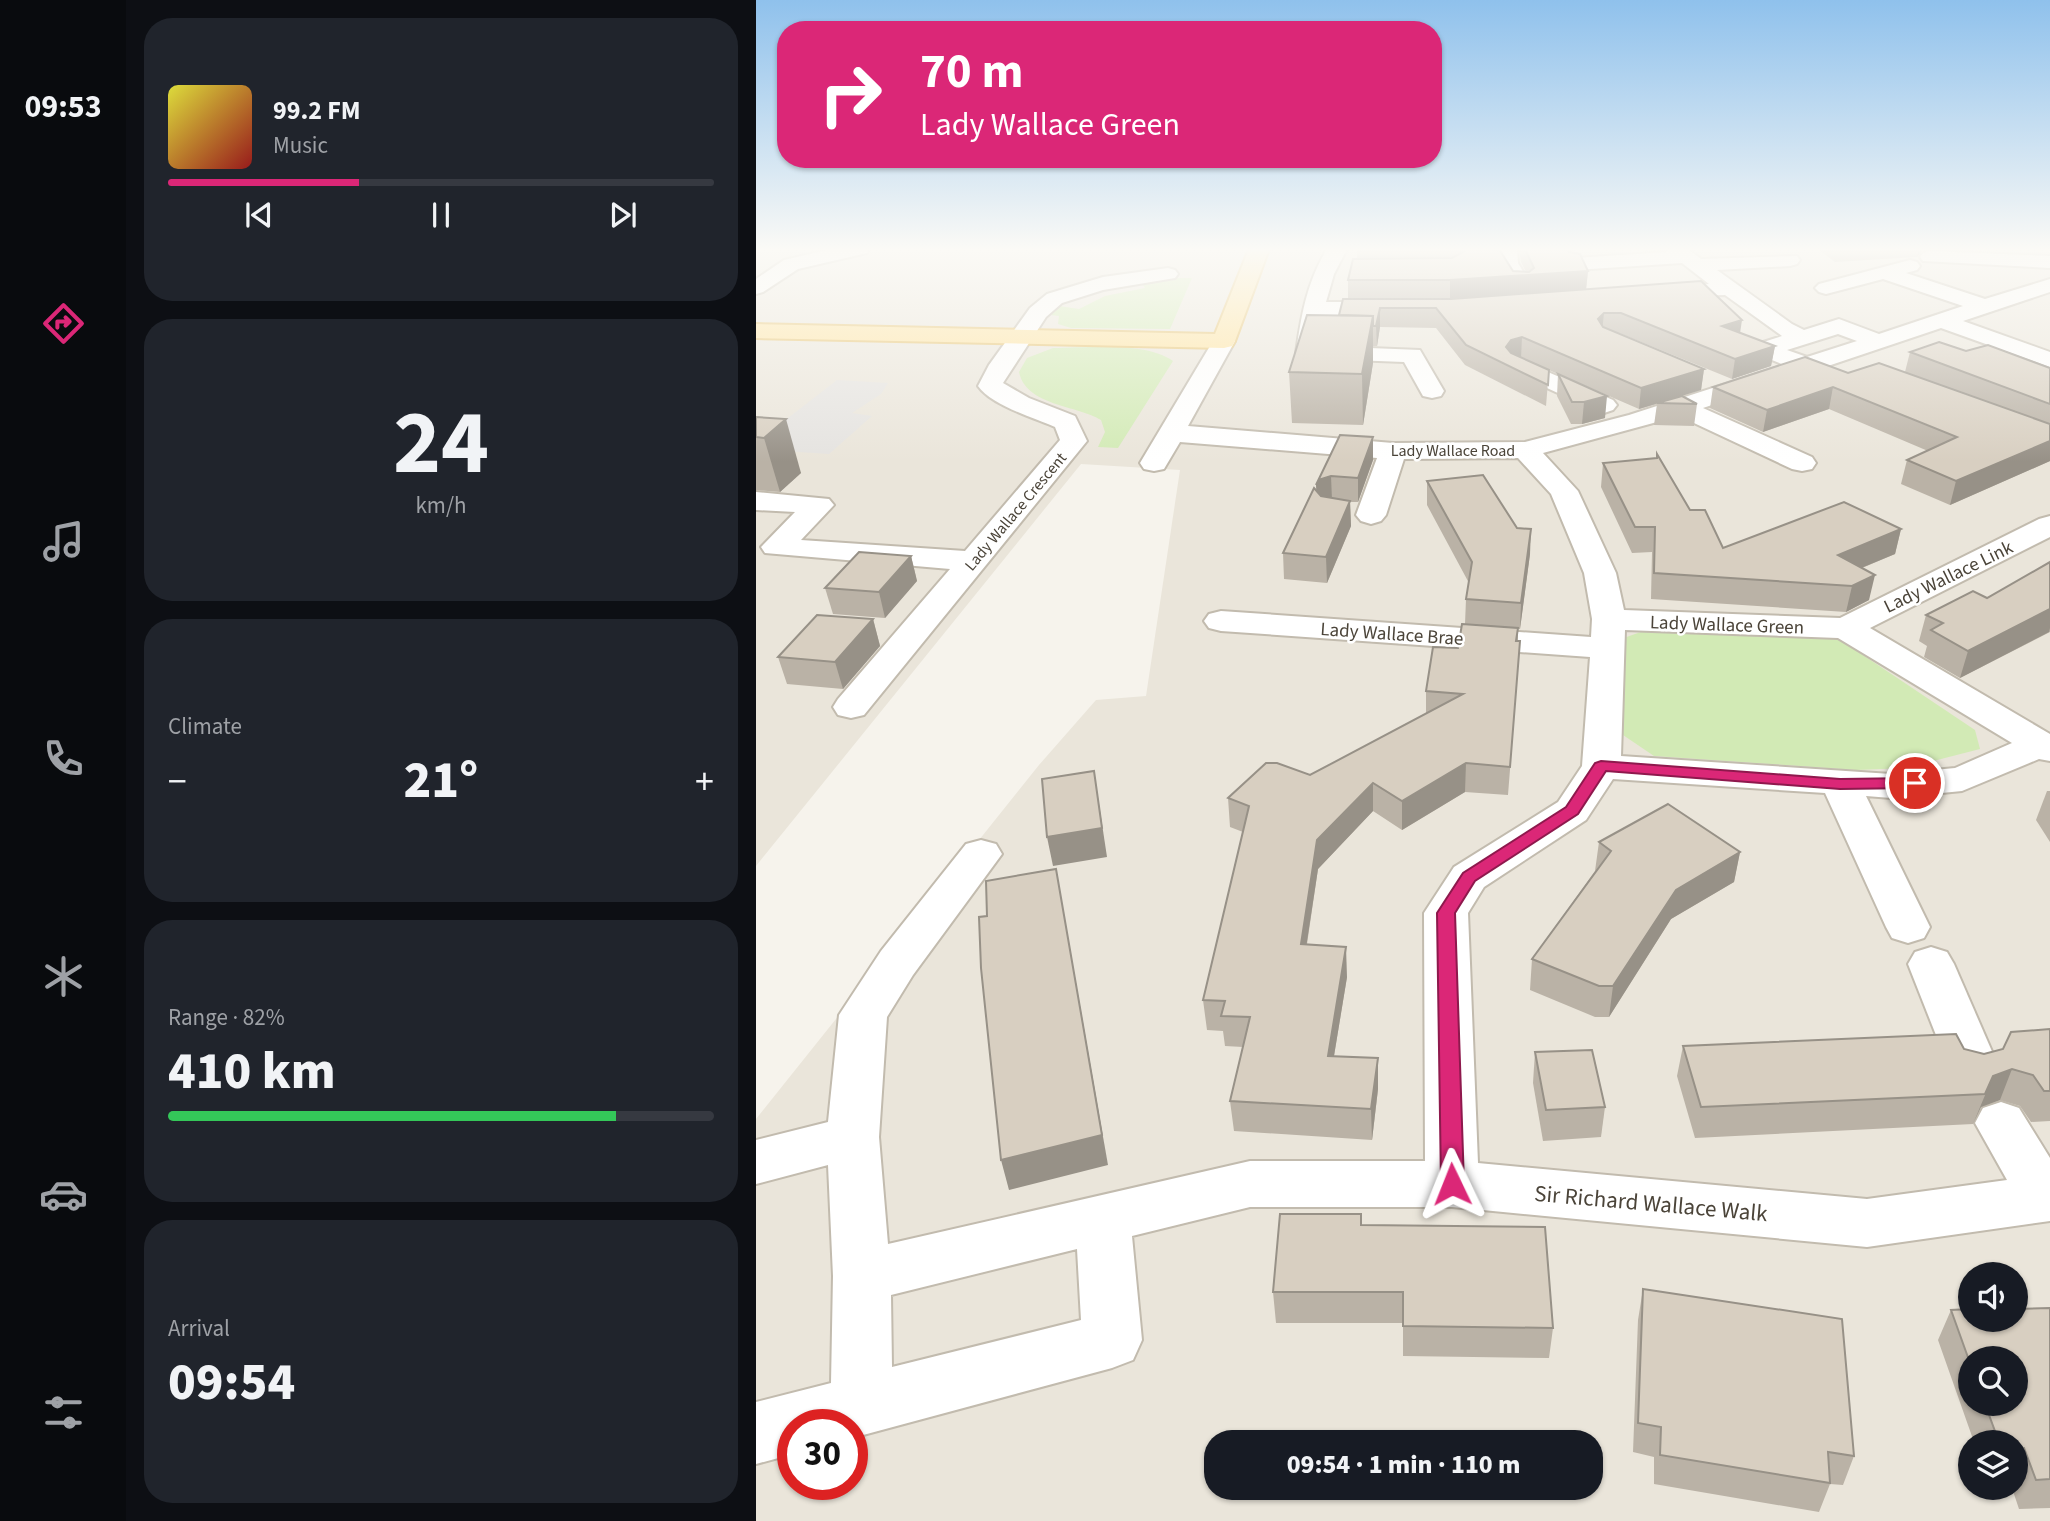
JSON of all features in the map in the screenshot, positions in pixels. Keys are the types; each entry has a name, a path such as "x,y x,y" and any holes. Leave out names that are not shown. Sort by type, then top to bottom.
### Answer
{"main road":[{"path":"759,333 1224,341 1232,320"}],"street":[{"name":"Lady Wallace Crescent","path":"851,707 1074,441 1066,422 1020,403 990,386 1000,362 1034,320"},
{"path":"1312,320 1308,353 1412,355 1432,391"},
{"path":"1771,320 1802,337"},
{"name":"Lady Wallace Road","path":"1172,432 1393,451 1525,450 1638,421 1944,320"},
{"path":"1941,321 2050,360"},
{"path":"1805,365 1765,349 1839,326 1880,342"},
{"path":"1154,463 1224,341"},
{"path":"1833,357 1874,373"},
{"path":"1518,367 1638,421"},
{"path":"1695,375 1731,390"},
{"path":"1680,407 1814,458 1773,473"},
{"path":"1452,1184 1446,913 1469,877 1572,811 1601,766 1607,634 1600,573 1564,491 1525,450"},
{"path":"1371,514 1393,451"},
{"path":"756,501 819,505 776,547 973,561"},
{"name":"Lady Wallace Link","path":"1845,628 2050,525"},
{"name":"Lady Wallace Brae","path":"1221,621 1607,634"},
{"path":"1845,628 2046,747"},
{"name":"Lady Wallace Green","path":"1607,634 1845,628"},
{"path":"1601,766 1891,786 1962,779 2046,747"},
{"path":"1840,784 1920,945 1972,1063"},
{"path":"862,1404 862,1276 853,1137 863,1015 897,963 981,854"},
{"path":"2001,1123 2048,1198"},
{"path":"756,1162 853,1137"},
{"name":"Sir Richard Wallace Walk","path":"862,1276 1250,1184 1452,1184 1867,1223 2048,1198"},
{"path":"756,1433 1112,1340 1102,1221"}],"shaded area":[{"path":"756,320 2050,320 2050,1521 756,1521 756,1119 1039,765 1096,700 1146,696 1180,470 1081,464 756,866"},
{"path":"837,380 888,383 881,394 852,413 872,416 829,454 756,449 756,443"}],"green space":[{"path":"1059,320 1174,320 1170,329 1071,328 1058,324"},
{"path":"1053,348 1132,348 1173,361 1118,448 1098,447 1105,432 1101,420 1031,392 1019,372 1027,358"},
{"path":"1655,627 1839,639 1975,730 1980,749 1906,768 1856,770 1654,756 1623,735 1618,640"}],"building":[{"path":"1305,320 1372,320 1362,374 1289,372"},
{"path":"1446,320 1599,320 1603,327 1704,369 1641,388 1522,337 1511,340 1506,347 1511,353 1549,370 1548,385 1466,345"},
{"path":"1638,320 1742,320 1722,326 1775,346 1735,359"},
{"path":"1939,342 1966,351 1988,345 2050,368 2050,404 1910,352"},
{"path":"1805,357 1848,373 1879,363 2050,424 2050,441 1956,481 1907,460 1957,437 1833,387 1767,410 1713,387"},
{"path":"1558,374 1607,396 1572,402"},
{"path":"1682,396 1697,404 1657,403"},
{"path":"756,417 786,419 764,438 756,437"},
{"path":"1340,435 1373,437 1358,478 1331,476 1321,479 1316,485"},
{"path":"1657,454 1690,510 1705,510 1723,548 1844,502 1901,529 1838,555 1875,575 1852,586 1654,573 1655,527 1635,527 1603,463 1657,458"},
{"path":"1483,475 1517,528 1531,529 1521,603 1466,599 1472,562 1427,481"},
{"path":"1314,488 1321,496 1350,501 1326,557 1283,553"},
{"path":"859,552 911,556 879,592 825,588"},
{"path":"2050,562 2050,609 1968,651 1931,630 1943,623 1926,615 1973,591 1987,598"},
{"path":"817,615 873,619 835,662 778,657"},
{"path":"1462,624 1518,628 1516,641 1520,641 1510,767 1466,763 1402,801 1373,783 1317,840 1301,944 1346,947 1328,1056 1378,1058 1371,1109 1230,1101 1250,1017 1221,1016 1225,1001 1203,1000 1249,806 1228,798 1266,763 1277,763 1310,775 1463,694 1426,691 1433,647 1458,648"},
{"path":"1094,771 1102,828 1047,837 1042,779"},
{"path":"1668,804 1740,852 1676,890 1613,986 1599,986 1532,959 1611,851 1599,842"},
{"path":"1056,869 1102,1135 1001,1160 981,968 979,917 987,916 986,881"},
{"path":"2050,1029 2050,1091 2044,1091 2033,1075 2012,1069 1993,1076 1985,1094 1701,1107 1683,1046 1956,1034 1964,1049 1984,1054 2003,1049 2011,1032"},
{"path":"1592,1050 1605,1107 1546,1110 1535,1052"},
{"path":"1280,1214 1361,1214 1361,1225 1545,1227 1553,1328 1403,1326 1403,1292 1273,1292"},
{"path":"1643,1289 1842,1319 1854,1456 1828,1452 1830,1483 1660,1455 1661,1427 1638,1423"},
{"path":"2050,1308 2050,1479 2036,1480 2028,1459 2028,1430 1995,1430 1989,1416 2028,1416 2028,1346 1964,1346 1959,1332 2028,1332 2028,1309"},
{"path":"1951,1310 1958,1310 1958,1330"}],"route":[{"path":"1452,1184 1446,913 1469,877 1572,811 1601,766 1840,784 1891,786 1915,783"}]}
